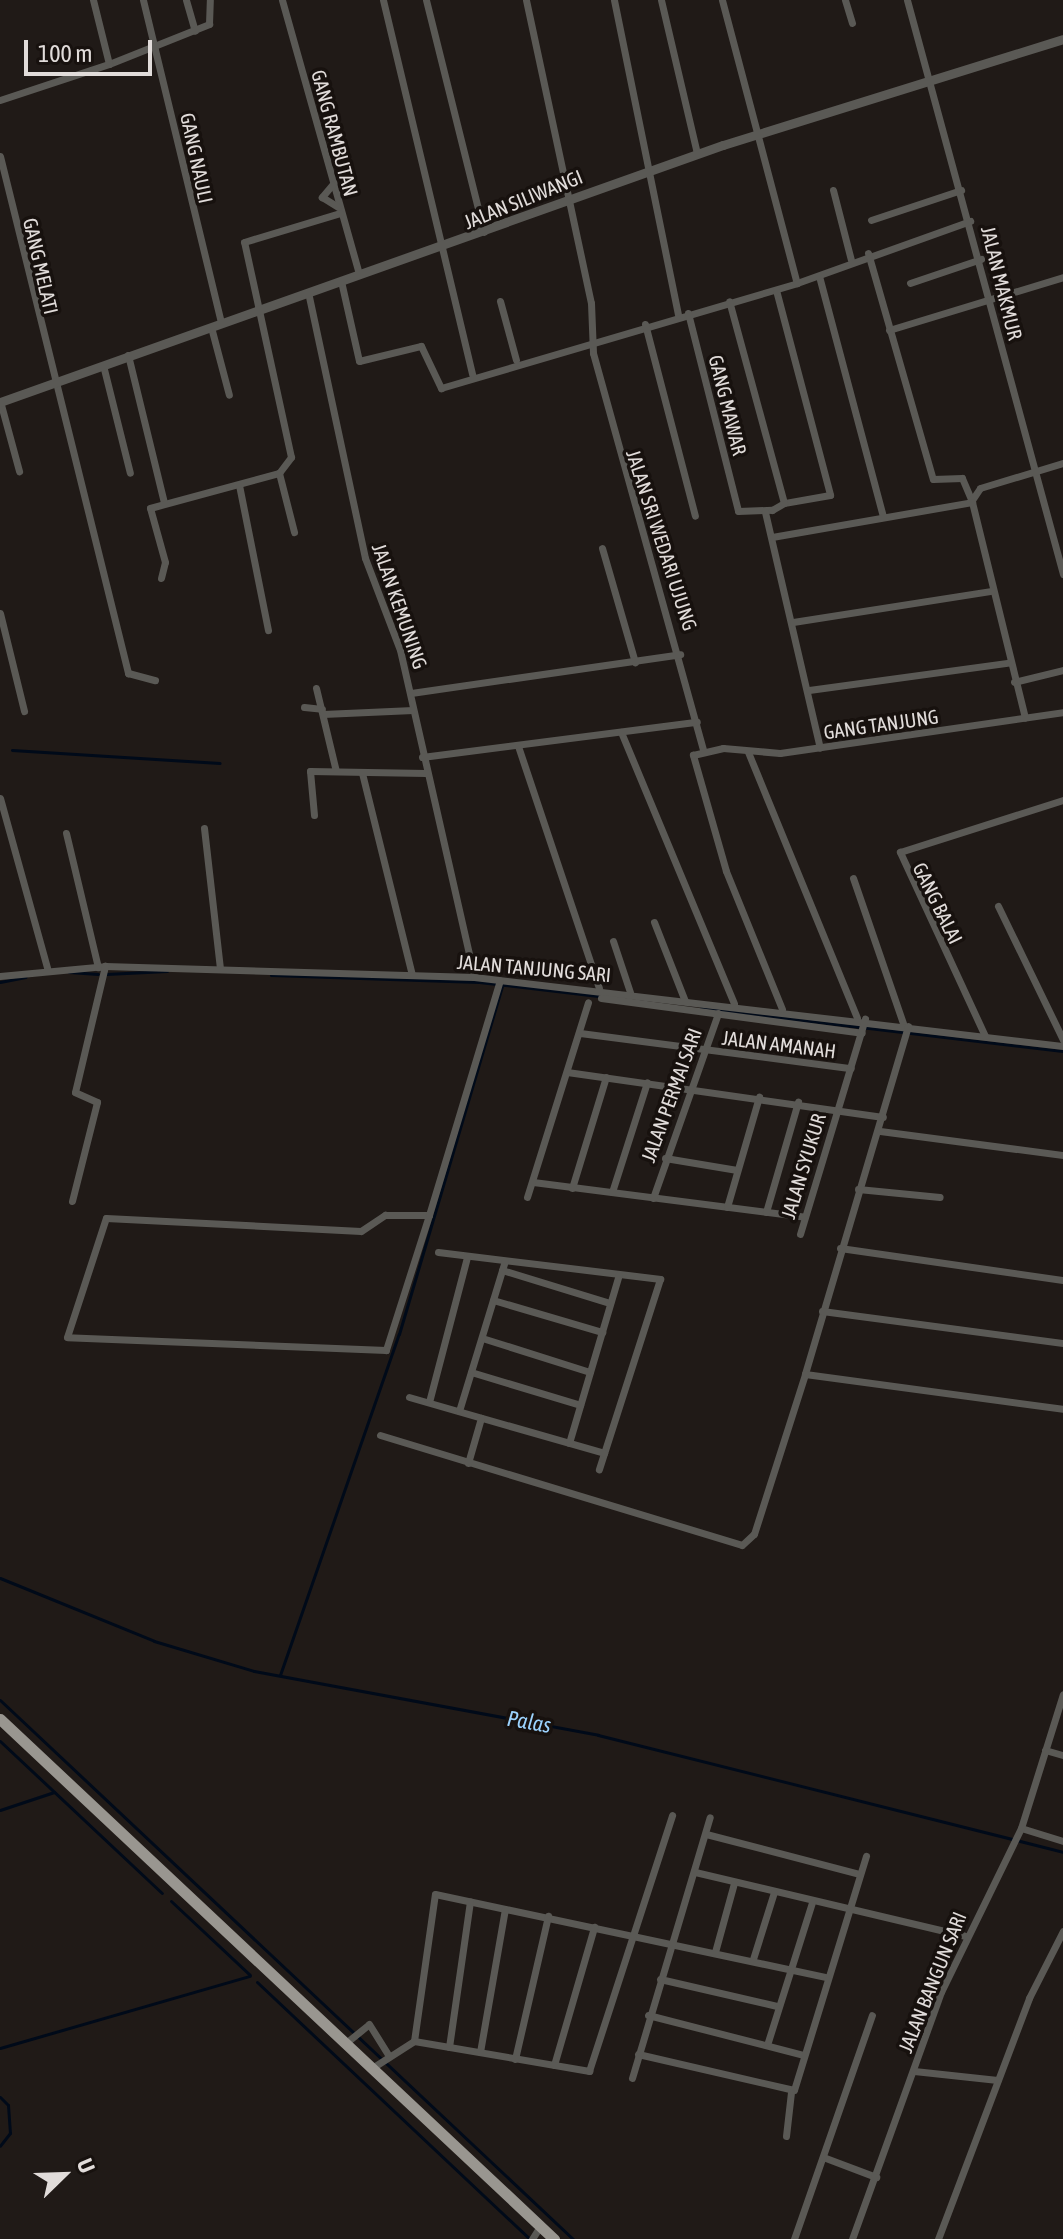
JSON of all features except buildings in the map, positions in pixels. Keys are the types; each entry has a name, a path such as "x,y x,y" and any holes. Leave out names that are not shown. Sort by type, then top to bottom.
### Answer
{"main road":[{"path":"0,1719 347,2042 536,2233 554,2239"}],"street":[{"path":"93,0 109,64"},
{"name":"GANG NAULI","path":"143,0 157,47 221,322"},
{"path":"186,0 195,31"},
{"path":"0,100 109,64 195,31 213,21 210,0"},
{"name":"GANG RAMBUTAN","path":"282,0 359,274"},
{"path":"383,0 472,375"},
{"path":"426,0 484,232"},
{"name":"JALAN SRI WEDARI UJUNG","path":"526,0 571,199 593,340 630,504 655,558 703,750"},
{"path":"614,0 678,315"},
{"path":"661,0 697,154"},
{"path":"722,0 763,137 797,283"},
{"path":"845,0 852,23"},
{"name":"JALAN MAKMUR","path":"907,0 934,82 1063,574"},
{"name":"JALAN SILIWANGI","path":"0,402 258,309 441,249 697,154 763,137 1063,39"},
{"name":"GANG MELATI","path":"0,156 52,383 128,673 155,680"},
{"path":"833,190 851,260"},
{"path":"871,220 961,190"},
{"path":"294,532 279,473 292,444 244,242 339,210"},
{"path":"341,281 359,361 421,346 438,387 516,360 776,290 819,276 868,253 970,221"},
{"path":"868,253 933,479 962,478 972,502 1007,663 1025,718"},
{"path":"910,283 981,259"},
{"path":"819,276 883,517"},
{"path":"889,330 1063,277"},
{"path":"776,290 830,495 784,503 765,512 809,690 820,748"},
{"name":"JALAN KEMUNING","path":"308,292 365,558 411,693 422,757 474,977"},
{"path":"500,301 516,360"},
{"path":"729,301 784,503"},
{"name":"GANG MAWAR","path":"688,313 736,505 744,516 765,512"},
{"path":"645,324 695,516"},
{"path":"211,327 229,395"},
{"path":"128,355 164,503"},
{"path":"103,365 130,473"},
{"path":"0,402 19,471"},
{"path":"972,502 975,490 1063,463"},
{"path":"161,578 165,562 148,510 279,473"},
{"path":"239,485 268,630"},
{"path":"772,537 972,502"},
{"path":"602,548 635,662"},
{"path":"793,622 992,591"},
{"path":"0,613 24,711"},
{"path":"411,693 680,654"},
{"path":"809,690 1007,663"},
{"path":"1014,682 1063,670"},
{"path":"316,688 336,771"},
{"path":"304,707 322,711 413,710"},
{"name":"GANG TANJUNG","path":"703,750 748,752 820,748 1063,712"},
{"path":"422,757 697,722"},
{"path":"621,732 734,1003"},
{"path":"518,746 599,988"},
{"path":"703,750 693,755 708,817 782,1009"},
{"path":"601,998 627,995 863,1025 748,752"},
{"path":"314,815 307,772 426,773"},
{"path":"362,773 412,975"},
{"path":"0,798 47,968"},
{"name":"GANG BALAI","path":"985,1036 900,852 1063,800"},
{"path":"204,828 220,969"},
{"path":"66,833 101,966 75,1092 97,1102 72,1201"},
{"path":"380,1435 742,1545 754,1534 805,1374 858,1189 880,1131 906,1026 853,878"},
{"path":"998,906 1063,1043"},
{"path":"654,922 685,1001"},
{"path":"613,941 627,995"},
{"name":"JALAN TANJUNG SARI","path":"0,976 47,968 101,966 474,977 499,984 599,988 720,1008 734,1003 863,1025 906,1026 1063,1043"},
{"path":"429,1215 385,1215 361,1231 106,1218 67,1337 386,1350 429,1215 499,984"},
{"path":"527,1197 588,1002"},
{"name":"JALAN PERMAI SARI","path":"653,1198 687,1088 720,1008"},
{"name":"JALAN SYUKUR","path":"800,1234 863,1025"},
{"name":"JALAN AMANAH","path":"580,1033 851,1068"},
{"path":"567,1072 838,1107 883,1117"},
{"path":"572,1188 606,1077"},
{"path":"612,1192 647,1082"},
{"path":"727,1207 759,1097"},
{"path":"766,1212 798,1102"},
{"path":"880,1131 1063,1155"},
{"path":"665,1158 737,1170"},
{"path":"533,1182 805,1217"},
{"path":"858,1189 940,1197"},
{"path":"840,1248 1063,1280"},
{"path":"438,1252 504,1266 610,1303"},
{"path":"429,1402 467,1257"},
{"path":"504,1266 660,1279 599,1469"},
{"path":"459,1411 504,1266"},
{"path":"569,1443 619,1274"},
{"path":"493,1300 602,1332"},
{"path":"822,1311 1063,1343"},
{"path":"482,1338 590,1372"},
{"path":"471,1372 580,1405"},
{"path":"805,1374 1063,1409"},
{"path":"409,1397 604,1453"},
{"path":"468,1463 481,1418"},
{"name":"JALAN BANGUN SARI","path":"852,2239 965,1936 1021,1830 1063,1694"},
{"path":"1045,1750 1063,1755"},
{"path":"372,2068 414,2041 591,2070 672,1815"},
{"path":"632,2078 648,2015 674,1940 710,1817"},
{"path":"1021,1830 1063,1841"},
{"path":"706,1834 860,1874"},
{"path":"786,2136 791,2092 866,1856"},
{"path":"695,1872 849,1911 965,1936"},
{"path":"715,1952 734,1883"},
{"path":"753,1959 774,1892"},
{"path":"414,2041 435,1894 594,1927 633,1931 827,1977"},
{"path":"449,2047 470,1902"},
{"path":"767,2045 787,1968 812,1902"},
{"path":"480,2052 505,1909"},
{"path":"515,2059 548,1916"},
{"path":"554,2065 594,1927"},
{"path":"938,2239 998,2080 1063,1931"},
{"path":"660,1979 777,2006"},
{"path":"648,2015 804,2055"},
{"path":"794,2239 872,2015"},
{"path":"347,2042 369,2024 388,2055"},
{"path":"638,2054 791,2092"},
{"path":"914,2071 998,2080"},
{"path":"823,2157 876,2177"}],"waterway":[{"path":"12,750 220,763"},
{"path":"106,974 167,971"},
{"path":"69,972 98,974"},
{"path":"271,975 479,982 598,996"},
{"path":"0,982 26,977"},
{"path":"280,1675 399,1334 502,986"},
{"path":"701,1008 1063,1051"},
{"name":"Palas","path":"0,1578 154,1641 254,1671 598,1735 1063,1852"},
{"path":"0,1700 573,2239"},
{"path":"0,1741 162,1893"},
{"path":"0,1810 54,1792"},
{"path":"171,1901 250,1975"},
{"path":"0,2048 250,1976"},
{"path":"257,1982 530,2239"},
{"path":"0,2097 8,2105 10,2133 0,2146"}]}
